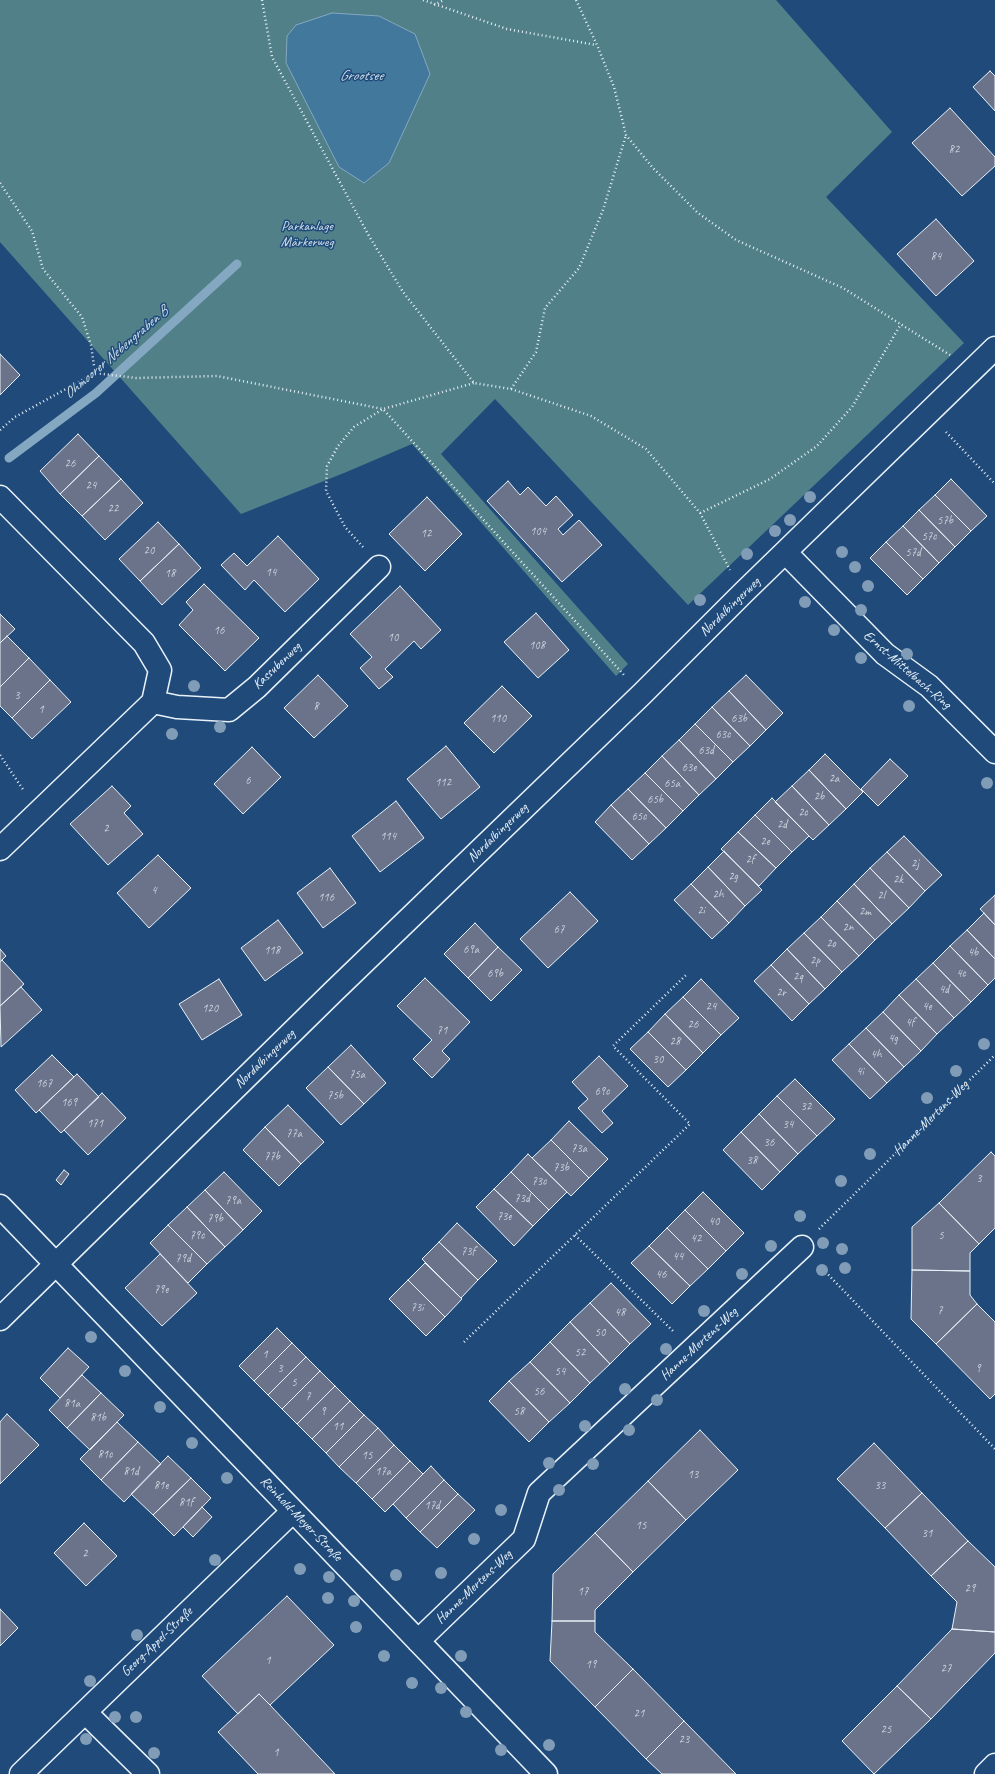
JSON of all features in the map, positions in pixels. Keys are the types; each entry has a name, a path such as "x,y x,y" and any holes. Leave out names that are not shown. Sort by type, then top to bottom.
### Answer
{"street":[{"name":"Nordalbingerweg","path":"0,1319 332,993 642,694 995,348"},
{"path":"0,497 144,643 160,670 153,702 0,849"},
{"name":"Ernst-Mittelbach-Ring","path":"786,553 885,654 929,686 995,752"},
{"name":"Kassubenweg","path":"153,702 177,707 229,710 257,687 379,567"},
{"name":"Reinhold-Meyer-Straße","path":"0,1206 546,1774"},
{"name":"Hanne-Mertens-Weg","path":"418,1641 524,1539 539,1494 802,1247"},
{"name":"Georg-Appel-Straße","path":"21,1774 293,1511"},
{"path":"85,1712 148,1774"},
{"path":"986,1774 995,1765"}],"path":[{"path":"262,0 272,57 369,236 403,292 474,383"},
{"path":"423,0 507,29 597,45"},
{"path":"434,5 444,0"},
{"path":"576,0 597,45 614,87 626,135 653,168 698,212 736,240 843,288 973,369"},
{"path":"511,388 536,352 545,308 579,268 603,210 626,135"},
{"path":"0,183 32,231 43,269 82,317 92,345 95,373"},
{"path":"700,513 770,479 817,446 852,407 901,324"},
{"path":"0,430 15,417 95,373 136,378 217,376 383,409 642,694"},
{"path":"379,567 345,527 326,491 327,466 338,446 354,427 383,409 474,383 511,388 592,416 646,449 700,513 743,594"},
{"path":"928,412 995,484"},
{"path":"0,755 38,813"},
{"path":"464,1342 690,1124 613,1046 686,975"},
{"name":"Hanne-Mertens-Weg","path":"802,1247 995,1055"},
{"path":"575,1235 692,1350"},
{"path":"802,1247 995,1449"}],"green space":[{"name":"Parkanlage Märkerweg","path":"0,0 776,0 892,132 826,197 964,343 688,605 495,399 441,454 628,664 616,676 412,444 241,514 0,242"}],"water":[{"name":"Grootsee","path":"332,13 379,16 415,34 430,74 389,163 364,183 339,167 286,63 287,36 296,25"}],"building":[{"path":"990,71 995,76 995,111 973,87"},
{"path":"950,108 995,157 995,166 962,196 912,143"},
{"path":"936,219 974,261 936,296 897,254"},
{"path":"0,354 20,375 0,395"},
{"path":"78,434 99,456 60,494 40,471"},
{"path":"99,456 121,479 82,516 60,494"},
{"path":"121,479 143,503 105,540 82,516"},
{"path":"951,479 987,516 971,531 935,495"},
{"path":"508,481 520,495 528,487 546,506 556,496 573,515 558,529 563,535 579,520 602,545 562,582 487,501"},
{"path":"935,495 971,531 955,547 919,510"},
{"path":"427,497 462,534 425,571 389,534"},
{"path":"919,510 955,547 939,563 903,526"},
{"path":"158,522 179,544 140,581 119,559"},
{"path":"903,526 939,563 923,579 886,542"},
{"path":"278,536 319,579 285,612 254,580 245,590 221,565 234,553 247,566"},
{"path":"886,542 923,579 907,595 870,558"},
{"path":"179,544 201,568 162,605 140,581"},
{"path":"204,584 259,638 225,671 179,625 193,610 186,602"},
{"path":"400,586 441,630 421,649 414,641 385,669 393,677 379,689 360,668 372,657 350,634"},
{"path":"536,613 569,650 538,678 504,642"},
{"path":"0,614 15,629 0,643"},
{"path":"7,636 29,658 0,687 0,643"},
{"path":"29,658 50,680 12,718 0,706 0,687"},
{"path":"318,675 348,706 314,738 284,708"},
{"path":"746,675 783,713 766,730 729,691"},
{"path":"50,680 71,702 32,739 12,718"},
{"path":"502,686 532,716 494,753 464,723"},
{"path":"729,691 766,730 750,746 712,707"},
{"path":"712,707 750,746 733,762 695,724"},
{"path":"695,724 733,762 716,779 679,740"},
{"path":"679,740 716,779 699,795 662,756"},
{"path":"446,746 480,787 441,819 407,779"},
{"path":"252,747 281,777 243,814 214,784"},
{"path":"825,754 863,792 846,809 809,770"},
{"path":"662,756 699,795 683,811 645,773"},
{"path":"890,759 908,776 878,806 861,789"},
{"path":"809,770 846,809 829,825 792,786"},
{"path":"645,773 683,811 666,828 628,789"},
{"path":"112,786 131,806 124,813 143,834 108,865 70,824"},
{"path":"792,786 829,825 813,840 775,802"},
{"path":"628,789 666,828 649,844 611,805"},
{"path":"772,798 809,836 792,852 755,815"},
{"path":"396,801 424,838 380,872 352,836"},
{"path":"611,805 649,844 632,860 595,822"},
{"path":"755,815 792,852 776,868 738,832"},
{"path":"738,832 776,868 759,886 721,849"},
{"path":"904,836 942,875 925,891 887,852"},
{"path":"724,851 762,890 745,906 708,867"},
{"path":"887,852 925,891 909,908 870,868"},
{"path":"158,855 191,888 149,928 117,893"},
{"path":"708,867 745,906 729,923 691,884"},
{"path":"330,868 356,903 323,928 297,893"},
{"path":"870,868 909,908 892,924 854,884"},
{"path":"691,884 729,923 712,939 674,900"},
{"path":"854,884 892,924 875,940 837,901"},
{"path":"570,892 598,921 548,968 520,939"},
{"path":"995,895 995,925 980,909"},
{"path":"837,901 875,940 859,956 821,917"},
{"path":"984,913 995,925 995,959 967,930"},
{"path":"821,917 859,956 842,972 804,933"},
{"path":"278,920 303,953 265,981 241,948"},
{"path":"475,923 498,947 468,978 444,954"},
{"path":"967,930 995,959 995,978 988,985 950,946"},
{"path":"804,933 842,972 825,989 787,949"},
{"path":"950,946 988,985 971,1002 933,963"},
{"path":"498,947 522,970 491,1001 468,978"},
{"path":"0,949 6,956 0,962"},
{"path":"787,949 825,989 809,1004 771,965"},
{"path":"2,960 24,984 0,1006 0,962"},
{"path":"933,963 971,1002 954,1018 916,979"},
{"path":"771,965 809,1004 792,1021 754,981"},
{"path":"425,978 470,1022 442,1051 450,1059 432,1078 413,1059 432,1040 397,1006"},
{"path":"219,979 242,1015 202,1040 179,1004"},
{"path":"701,979 739,1018 721,1035 683,997"},
{"path":"916,979 954,1018 937,1034 899,995"},
{"path":"21,987 42,1010 1,1047 0,1006"},
{"path":"899,995 937,1034 921,1051 883,1012"},
{"path":"683,997 721,1035 703,1053 665,1014"},
{"path":"883,1012 921,1051 904,1067 866,1028"},
{"path":"665,1014 703,1053 686,1070 648,1032"},
{"path":"866,1028 904,1067 887,1083 849,1044"},
{"path":"648,1032 686,1070 668,1087 630,1049"},
{"path":"849,1044 887,1083 870,1099 832,1060"},
{"path":"351,1045 386,1083 364,1104 328,1067"},
{"path":"52,1055 74,1077 36,1113 15,1090"},
{"path":"599,1056 628,1086 602,1111 613,1123 602,1133 578,1108 588,1099 572,1082"},
{"path":"328,1067 364,1104 341,1125 306,1088"},
{"path":"77,1074 99,1097 61,1133 39,1110"},
{"path":"795,1079 835,1119 817,1136 777,1096"},
{"path":"102,1093 126,1118 88,1155 64,1130"},
{"path":"777,1096 817,1136 798,1154 759,1114"},
{"path":"288,1105 324,1142 301,1164 265,1127"},
{"path":"759,1114 798,1154 780,1172 741,1132"},
{"path":"569,1121 608,1159 589,1178 551,1140"},
{"path":"265,1127 301,1164 279,1186 243,1150"},
{"path":"741,1132 780,1172 762,1190 723,1150"},
{"path":"551,1140 589,1178 571,1196 532,1158"},
{"path":"991,1152 995,1156 995,1228 979,1244 939,1203"},
{"path":"528,1154 567,1192 549,1210 511,1172"},
{"path":"64,1170 69,1174 61,1185 56,1180"},
{"path":"224,1172 262,1211 243,1230 205,1190"},
{"path":"511,1172 549,1210 533,1226 494,1189"},
{"path":"494,1189 533,1226 514,1246 476,1207"},
{"path":"205,1190 243,1230 225,1247 187,1207"},
{"path":"703,1192 744,1233 726,1251 685,1210"},
{"path":"939,1203 979,1244 970,1253 970,1271 912,1270 912,1227"},
{"path":"187,1207 225,1247 207,1264 168,1225"},
{"path":"685,1210 726,1251 708,1269 667,1228"},
{"path":"457,1223 497,1261 478,1280 439,1242"},
{"path":"168,1225 207,1264 188,1283 150,1243"},
{"path":"667,1228 708,1269 690,1286 649,1246"},
{"path":"439,1242 478,1280 461,1298 422,1259"},
{"path":"649,1246 690,1286 672,1304 631,1263"},
{"path":"160,1254 197,1293 162,1326 125,1288"},
{"path":"425,1263 462,1299 445,1317 408,1280"},
{"path":"912,1270 970,1271 970,1295 977,1304 936,1344 911,1319"},
{"path":"408,1280 445,1317 426,1336 389,1299"},
{"path":"611,1283 651,1324 630,1344 590,1303"},
{"path":"590,1303 630,1344 610,1364 570,1322"},
{"path":"977,1304 995,1322 995,1394 990,1399 936,1344"},
{"path":"570,1322 610,1364 590,1383 550,1342"},
{"path":"277,1328 292,1343 254,1381 239,1366"},
{"path":"550,1342 590,1383 570,1403 530,1362"},
{"path":"292,1343 306,1357 268,1395 254,1381"},
{"path":"68,1348 89,1367 60,1398 40,1378"},
{"path":"306,1357 320,1371 282,1409 268,1395"},
{"path":"530,1362 570,1403 549,1422 509,1381"},
{"path":"320,1371 335,1386 297,1424 282,1409"},
{"path":"82,1375 101,1393 67,1428 49,1410"},
{"path":"509,1381 549,1422 529,1442 489,1401"},
{"path":"335,1386 350,1401 312,1439 297,1424"},
{"path":"101,1393 124,1415 90,1450 67,1428"},
{"path":"350,1401 364,1415 326,1453 312,1439"},
{"path":"7,1414 39,1445 0,1484 0,1422"},
{"path":"364,1415 378,1428 339,1467 326,1453"},
{"path":"117,1422 138,1442 101,1480 80,1459"},
{"path":"378,1428 394,1445 356,1483 339,1467"},
{"path":"700,1430 738,1470 686,1520 648,1481"},
{"path":"138,1442 161,1464 124,1502 101,1480"},
{"path":"874,1443 922,1493 885,1528 837,1479"},
{"path":"394,1445 410,1461 372,1499 356,1483"},
{"path":"168,1456 191,1478 153,1515 131,1494"},
{"path":"410,1461 423,1474 385,1512 372,1499"},
{"path":"431,1466 444,1480 406,1518 393,1504"},
{"path":"191,1478 211,1498 174,1536 153,1515"},
{"path":"444,1480 458,1494 420,1532 406,1518"},
{"path":"648,1481 686,1520 633,1572 595,1533"},
{"path":"922,1493 968,1541 931,1576 885,1528"},
{"path":"458,1494 475,1510 437,1548 420,1532"},
{"path":"202,1507 212,1517 193,1537 183,1527"},
{"path":"84,1523 117,1556 86,1586 54,1553"},
{"path":"595,1533 633,1572 595,1610 595,1621 552,1621 553,1574"},
{"path":"968,1541 995,1567 995,1632 952,1629 957,1602 931,1576"},
{"path":"287,1596 334,1645 270,1705 259,1694 238,1714 202,1676"},
{"path":"0,1609 18,1628 0,1646"},
{"path":"552,1621 595,1621 595,1632 633,1669 595,1707 550,1661"},
{"path":"952,1629 995,1632 995,1653 931,1719 897,1686"},
{"path":"633,1669 684,1721 646,1759 595,1707"},
{"path":"897,1686 931,1719 874,1774 842,1741"},
{"path":"259,1694 335,1774 258,1774 218,1732"},
{"path":"684,1721 736,1774 662,1774 646,1759"}],"waterway":[{"name":"Ohmoorer Nebengraben B","path":"9,458 96,393 237,264"}]}
